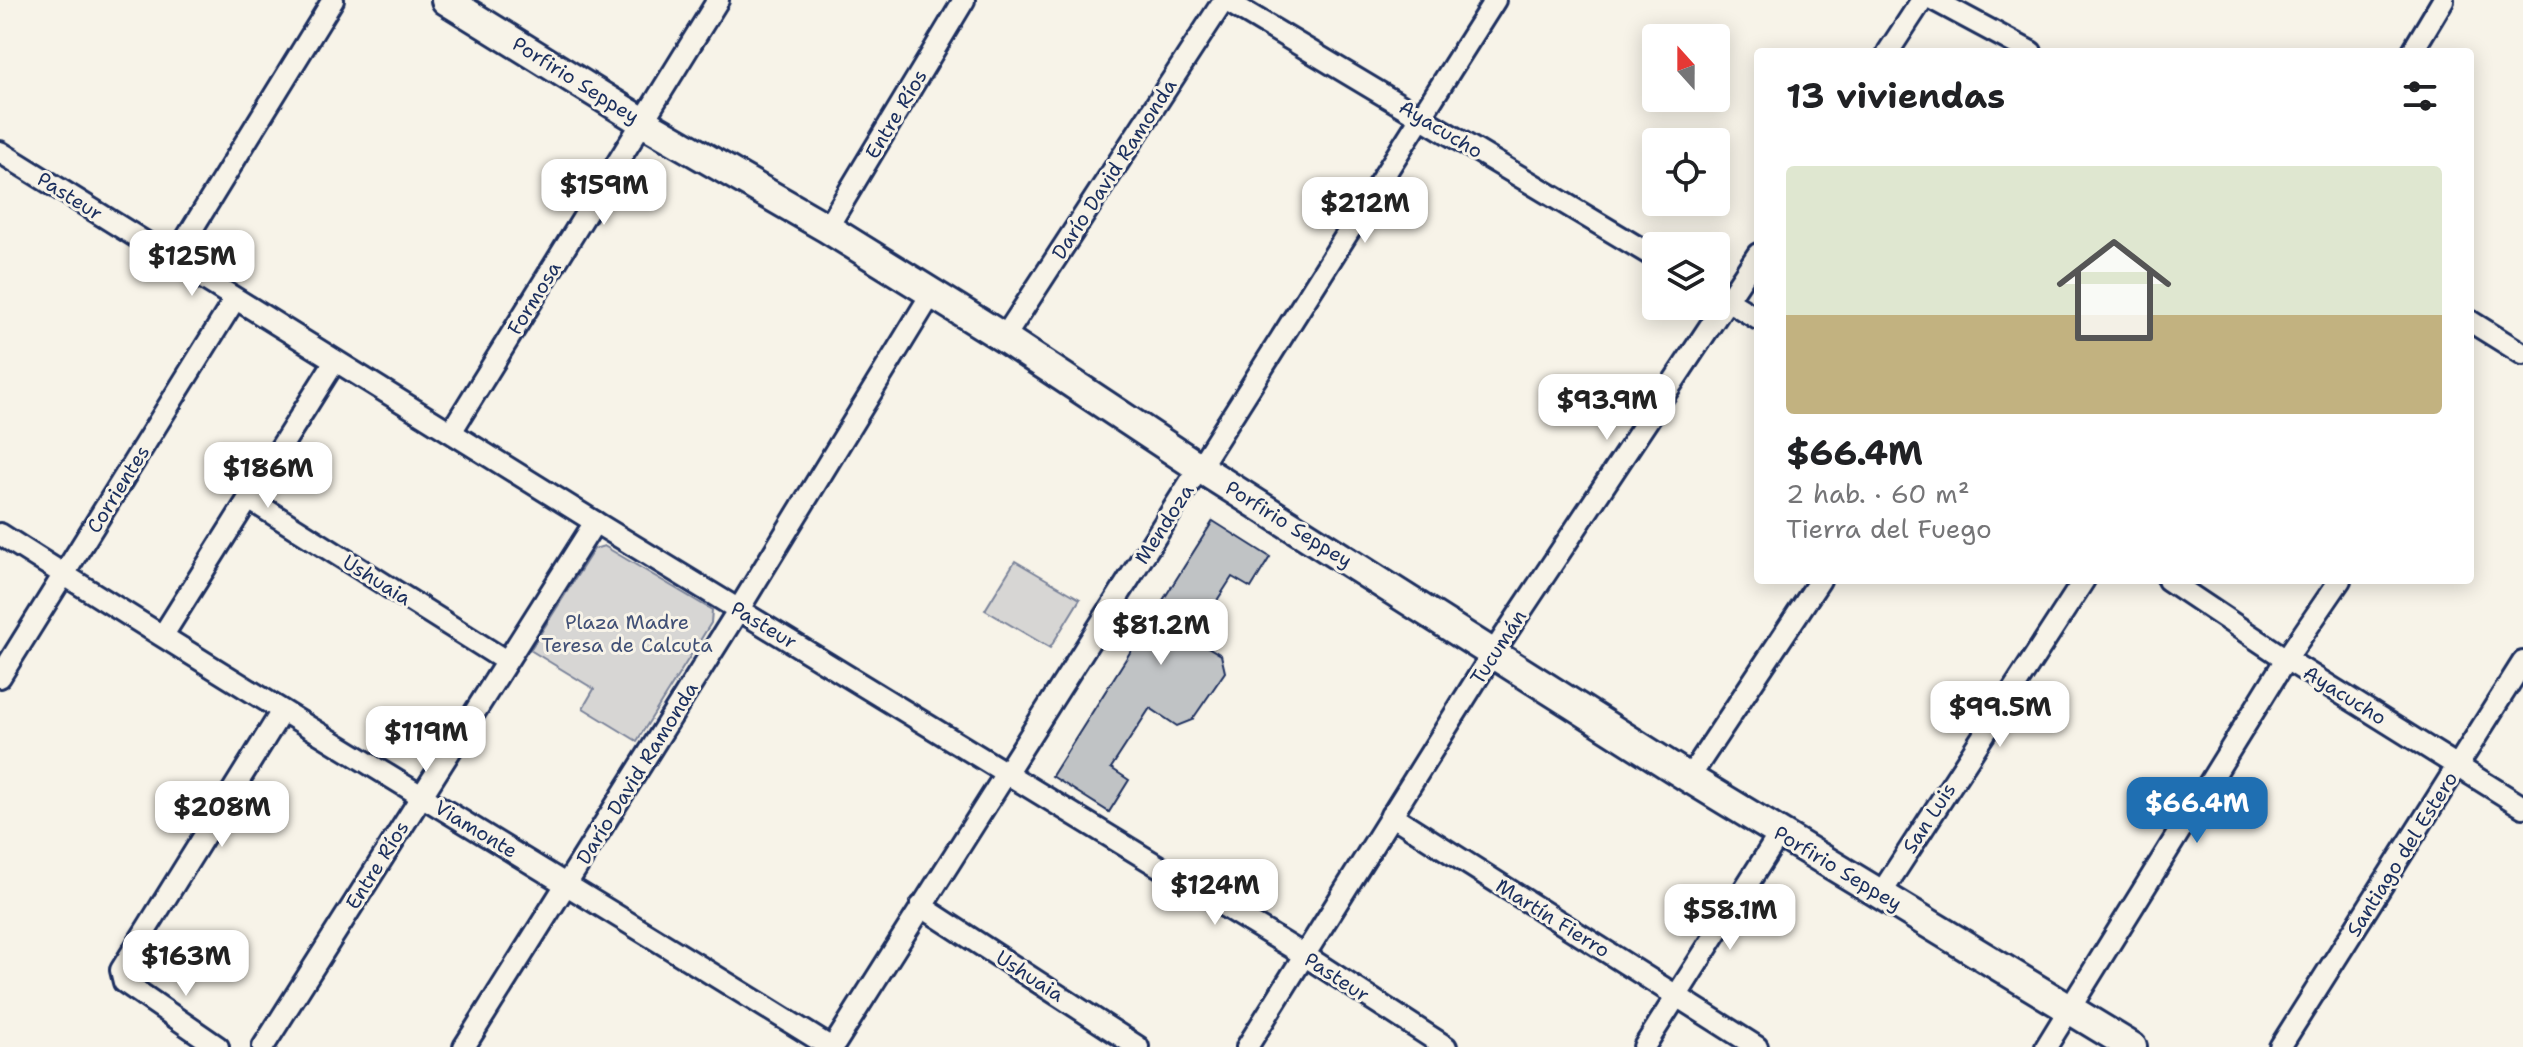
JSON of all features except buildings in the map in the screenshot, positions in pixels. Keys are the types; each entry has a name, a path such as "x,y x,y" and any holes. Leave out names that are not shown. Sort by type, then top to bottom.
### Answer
{"main road":[{"name":"Porfirio Seppey","path":"458,3 643,122 827,228 1004,338 1200,468 1689,778 2132,1047"}],"street":[{"path":"173,260 333,0"},
{"name":"Formosa","path":"451,432 718,0"},
{"name":"Entre Ríos","path":"827,228 964,0"},
{"name":"Ayacucho","path":"1225,0 1642,250"},
{"name":"Darío David Ramonda","path":"1004,338 1225,0"},
{"name":"Mendoza","path":"832,1047 1495,0"},
{"path":"1891,48 1922,0"},
{"path":"1934,0 2024,48"},
{"path":"2414,48 2443,0"},
{"name":"Pasteur","path":"0,152 595,522 1304,955 1446,1047"},
{"name":"Tucumán","path":"1730,287 1754,259"},
{"name":"Darío David Ramonda","path":"464,1047 739,609 932,293"},
{"name":"Corrientes","path":"0,677 235,299"},
{"path":"1730,302 1754,317"},
{"name":"Tucumán","path":"1247,1047 1493,653 1707,320"},
{"path":"2474,323 2523,354"},
{"path":"163,635 335,361"},
{"name":"Ushuaia","path":"249,499 506,661"},
{"name":"Entre Ríos","path":"263,1047 595,522"},
{"name":"Viamonte","path":"0,534 421,797 832,1047"},
{"path":"1689,778 1817,584"},
{"name":"San Luis","path":"1880,895 2081,584"},
{"name":"Ayacucho","path":"2174,584 2286,659 2523,807"},
{"path":"2046,1047 2286,659 2337,584"},
{"name":"Santiago del Estero","path":"2280,1047 2523,662"},
{"path":"218,1047 124,982 121,970 282,711"},
{"name":"Martín Fierro","path":"1391,815 1757,1047"},
{"path":"1644,1047 1780,833"},
{"name":"Ushuaia","path":"921,906 1138,1047"}],"green space":[{"name":"Plaza Madre Teresa de Calcuta","path":"604,546 712,610 711,623 637,741 583,708 594,689 530,650 594,549"},
{"path":"1015,561 1080,599 1050,648 985,610"}]}
